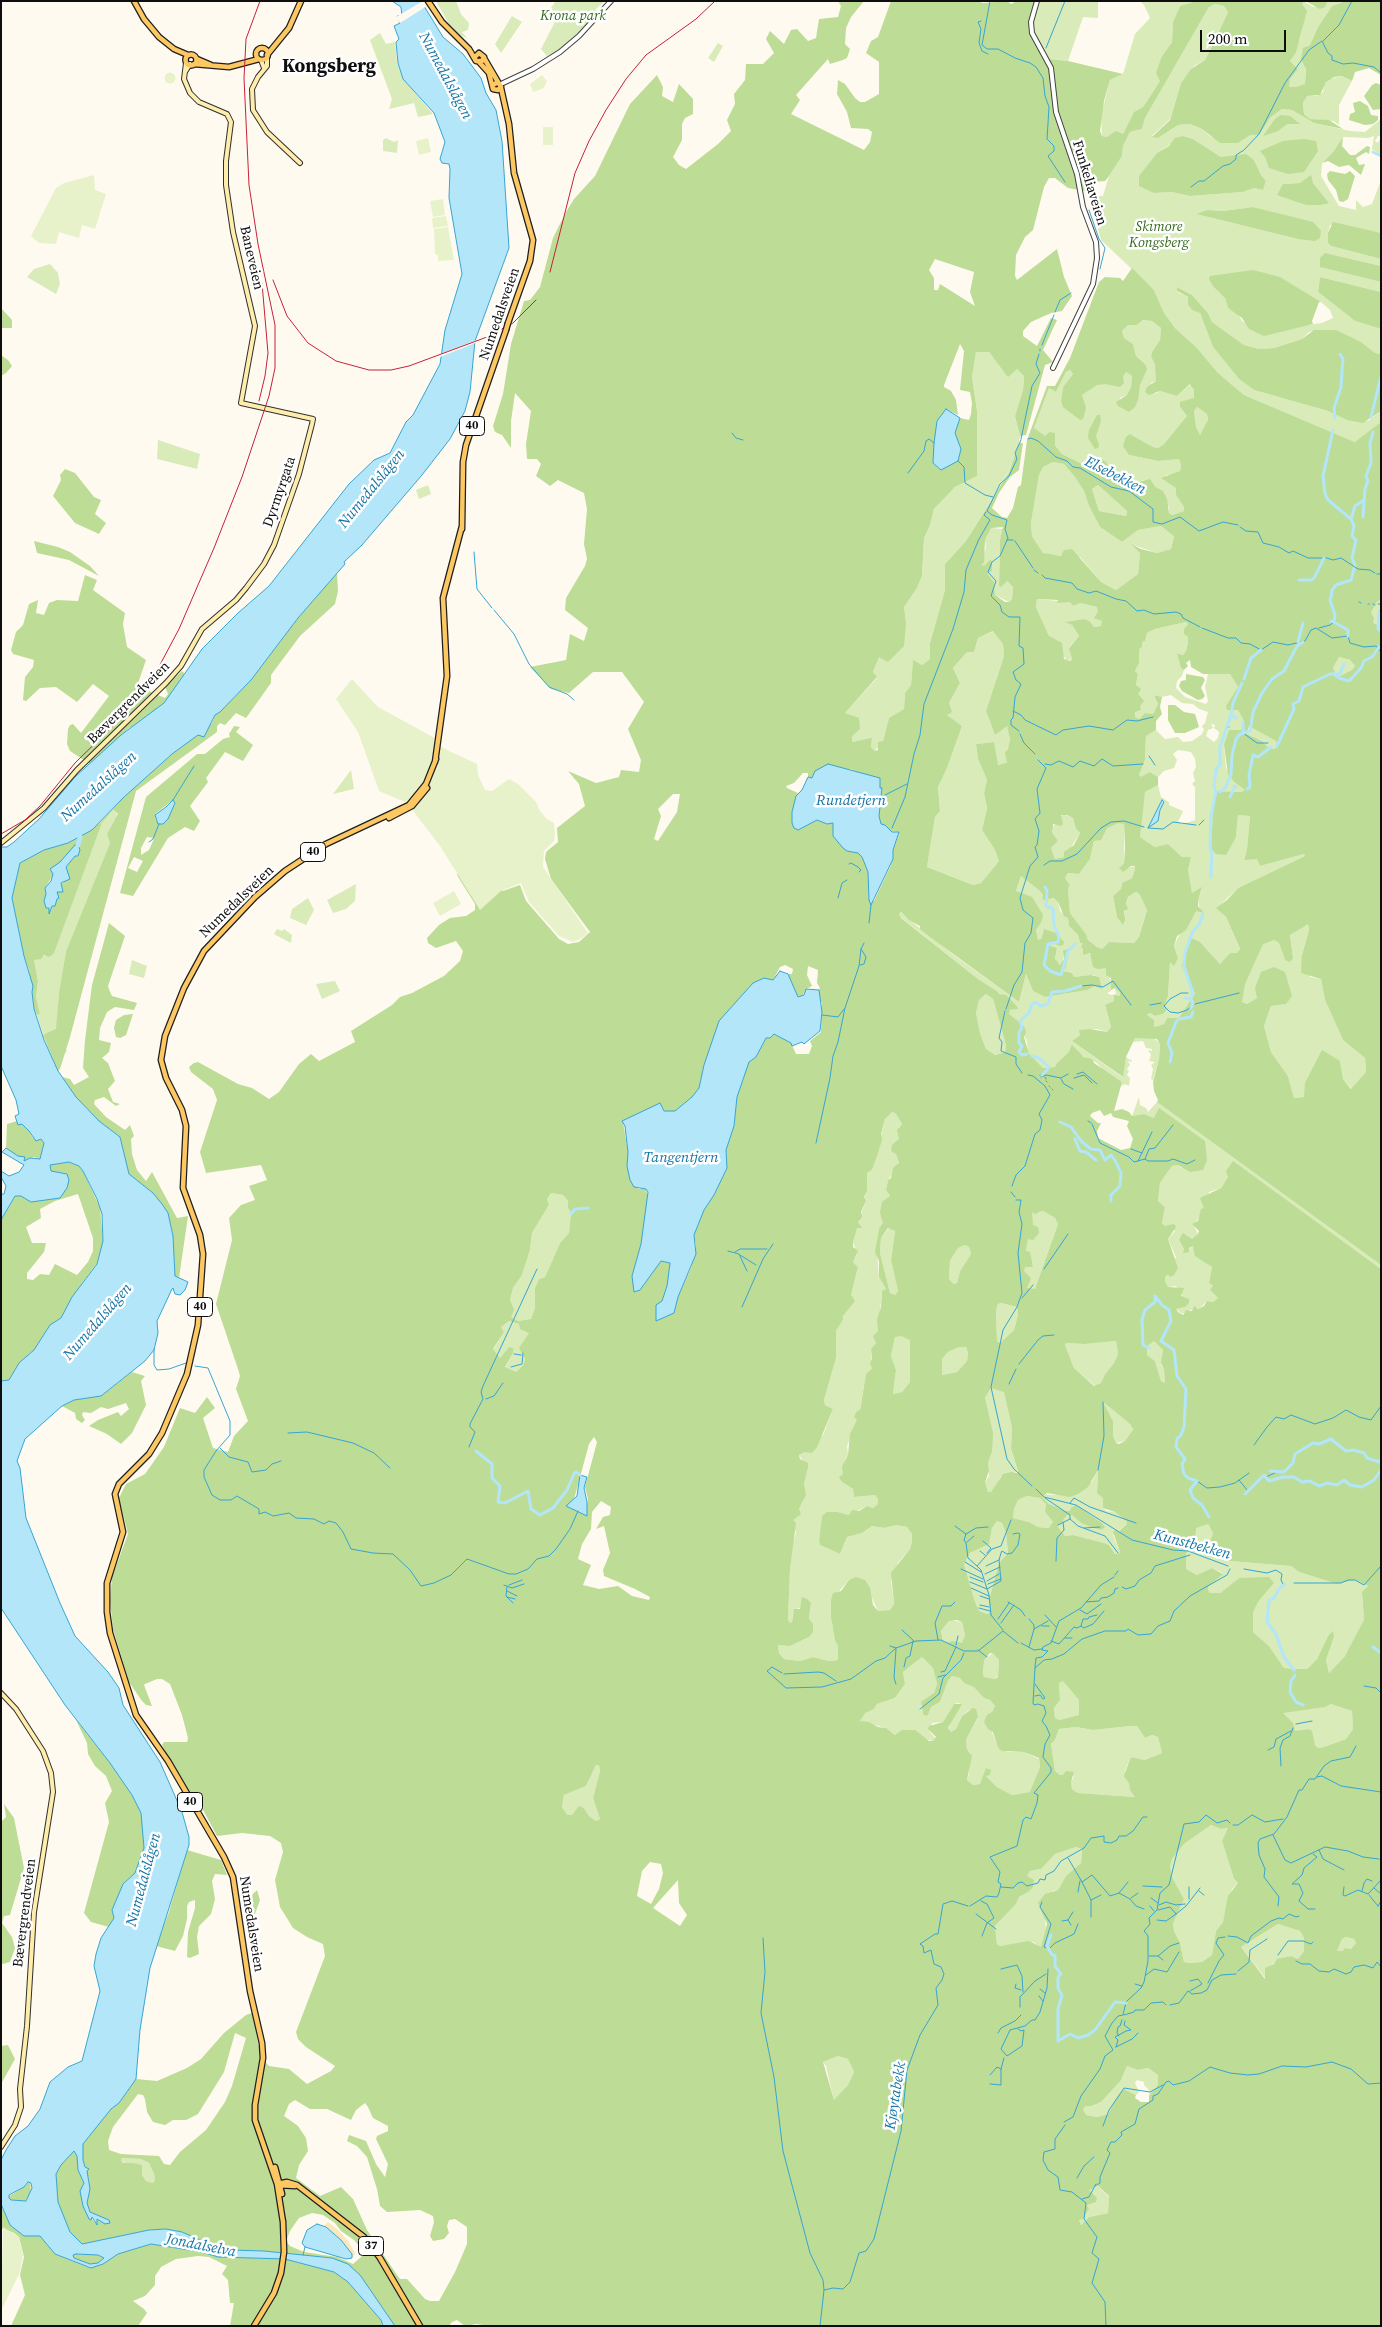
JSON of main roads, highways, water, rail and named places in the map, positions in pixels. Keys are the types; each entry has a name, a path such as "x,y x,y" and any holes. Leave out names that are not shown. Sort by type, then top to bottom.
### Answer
{"main road":[{"path":"134,1 152,29 189,61 217,67 260,60 267,56 292,22 301,1"},
{"name":"40","path":"428,1 439,19 489,73 495,90"},
{"name":"40","path":"455,35 482,54 484,58"},
{"path":"246,63 259,49 278,43"},
{"path":"263,49 267,56 267,65 254,83 251,97 255,116 300,163"},
{"path":"256,53 264,68"},
{"path":"479,53 477,59 484,58"},
{"path":"189,61 194,55 197,59 217,67"},
{"name":"Numedalsveien","path":"254,2326 276,2287 284,2252 279,2184 273,2162 259,2134 254,2109 262,2067 262,2043 250,1991 233,1876 224,1857 168,1761 136,1715 110,1633 107,1612 107,1583 122,1534 121,1520 115,1502 116,1492 119,1484 150,1454 169,1418 191,1363 200,1312 202,1247 183,1188 186,1126 182,1110 163,1069 161,1056 165,1036 184,988 198,960 231,920 291,867 338,837 399,811 412,802 426,784 436,760 447,676 443,609 461,543 465,451 530,261 533,240 514,173 510,131 500,85 484,58"},
{"path":"189,61 197,59"},
{"name":"Baneveien","path":"189,61 184,74 185,85 196,100 229,116 231,124 225,173 227,193 233,232 255,326 241,403 313,419"},
{"path":"492,85 500,85"},
{"path":"495,90 500,85"},
{"name":"Numedalsveien","path":"495,90 505,109"},
{"name":"Dyrmyrgata","path":"260,569 274,545 292,495 313,419"},
{"name":"Bævergrendveien","path":"1,843 44,808 77,770 175,674 202,629 236,600 260,569"},
{"name":"Bævergrendveien","path":"1,1693 16,1709 43,1751 51,1773 53,1788 34,1912 27,2026 20,2089 21,2107 15,2125 1,2147"},
{"name":"37","path":"279,2184 291,2183 299,2186 353,2228 369,2243 420,2326"}],"water":[{"path":"392,1 421,1 443,37 463,54 481,78 486,93 496,110 502,141 509,248 475,341 470,392 465,411 450,439 422,475 362,545 344,562 345,564 298,618 251,680 215,715 204,737 198,735 172,754 123,798 92,830 68,843 44,850 20,863 12,898 24,956 33,986 34,1009 44,1040 58,1071 76,1097 99,1121 120,1137 129,1174 153,1193 168,1213 173,1236 175,1276 188,1282 185,1290 180,1295 175,1294 172,1289 157,1321 158,1333 154,1350 145,1361 101,1396 74,1400 62,1406 25,1439 17,1461 20,1468 26,1518 75,1636 108,1672 119,1688 123,1705 160,1762 182,1812 189,1837 189,1845 150,1968 140,2030 136,2079 119,2103 111,2109 83,2144 83,2160 85,2167 89,2169 87,2171 90,2189 87,2203 90,2212 109,2220 110,2223 105,2224 97,2219 97,2225 92,2217 91,2220 89,2219 83,2206 80,2191 84,2183 78,2170 77,2156 74,2151 61,2165 56,2174 58,2202 70,2232 82,2244 149,2230 166,2229 182,2232 214,2246 230,2250 264,2251 332,2258 348,2264 360,2275 395,2326 383,2326 381,2320 348,2282 334,2272 285,2259 218,2257 202,2252 151,2244 118,2254 103,2264 91,2268 55,2254 40,2236 24,2236 10,2225 1,2204 1,2160 6,2150 15,2136 28,2126 40,2109 50,2082 68,2067 82,2061 100,1991 94,1966 96,1954 101,1938 114,1918 112,1910 123,1884 135,1873 144,1848 141,1813 132,1795 65,1705 1,1608 1,1381 9,1380 19,1363 34,1350 50,1325 61,1318 72,1297 97,1264 103,1241 102,1214 97,1199 83,1171 79,1166 69,1162 50,1165 51,1171 67,1174 69,1180 67,1188 60,1198 31,1202 21,1196 15,1196 1,1220 1,1194 4,1194 6,1186 1,1177 1,1171 9,1176 19,1172 24,1165 2,1152 6,1148 18,1156 25,1157 24,1161 30,1158 40,1159 44,1143 41,1139 36,1141 22,1124 18,1125 15,1116 19,1114 16,1100 1,1066 1,847 7,847 14,842 39,819 75,777 121,735 164,703 202,649 238,613 269,586 349,484 374,460 390,453 440,364 445,330 462,274 449,198 450,169 449,164 442,163 440,159 445,142 434,113 403,79 398,63 396,42 399,39 394,26 400,23 397,16 402,16 401,7","holes":["28,2182 31,2183 32,2188 26,2201 11,2200 9,2198 9,2195 24,2187","73,2255 98,2255 104,2258 98,2263 90,2264 74,2258"]},
{"path":"946,409 960,418 955,433 961,449 958,461 941,470 933,463 934,443 937,421"},
{"name":"Rundetjern","path":"828,764 880,778 880,788 882,788 879,816 881,824 885,825 892,832 899,832 893,850 893,859 871,905 869,900 868,872 862,857 858,853 847,851 843,848 833,836 833,823 827,824 817,820 798,830 794,828 792,823 792,812 796,796 802,790 808,777 812,778 815,771"},
{"path":"173,800 175,803 168,819 163,824 158,824 155,815"},
{"path":"1162,800 1164,802 1158,821 1148,828"},
{"path":"75,845 78,845 80,850 78,856 75,856 66,867 70,879 61,883 63,892 57,892 59,898 55,906 52,906 49,914 49,908 46,908 44,901 45,888 51,881 53,874 50,869 60,862"},
{"name":"Tangentjern","path":"780,971 788,974 798,997 804,995 806,989 819,990 822,1012 820,1031 804,1044 802,1042 792,1046 791,1043 774,1034 770,1038 766,1038 756,1057 749,1062 737,1097 734,1126 726,1150 727,1168 714,1195 704,1210 694,1235 696,1254 678,1297 674,1313 656,1321 656,1305 662,1301 667,1286 670,1263 661,1261 640,1290 634,1292 632,1276 641,1244 648,1192 646,1189 634,1187 630,1180 627,1166 628,1152 625,1126 622,1121 660,1103 664,1111 675,1111 692,1097 699,1088 704,1065 719,1021 753,983 764,978 773,980"},
{"path":"580,1475 587,1477 584,1488 587,1516 566,1506 577,1496"},
{"path":"317,2224 326,2227 341,2240 352,2254 352,2258 346,2259 305,2247 302,2243 307,2230"}],"waterway":[{"name":"Kunstbekken","path":"990,1 982,45 987,49 998,49 1030,63 1036,67 1043,78 1045,96 1049,107 1047,139 1054,146 1054,151 1048,156 1065,182"},
{"path":"1046,48 1065,1"},
{"path":"1323,41 1339,25 1352,1"},
{"name":"Kunstbekken","path":"981,21 978,22 981,29 979,43 982,51 988,54"},
{"path":"1191,187 1199,181 1204,181 1223,166 1230,164 1236,159 1236,155 1244,150 1259,134 1285,83 1309,50 1322,41 1328,53 1332,56 1332,60 1343,64 1353,63 1374,67 1381,73"},
{"path":"1373,152 1381,156"},
{"name":"Kunstbekken","path":"1089,210 1099,239 1105,248 1100,269"},
{"name":"Kunstbekken","path":"1055,312 1060,300 1071,293"},
{"name":"Kunstbekken","path":"1042,345 1054,315"},
{"name":"Kunstbekken","path":"1021,439 1032,386 1040,373 1036,364 1039,354"},
{"path":"1335,418 1334,408 1341,387 1343,359 1340,354"},
{"path":"1371,417 1381,376"},
{"path":"1333,430 1323,476 1325,494 1328,500 1351,519"},
{"path":"1363,517 1365,489 1368,481 1366,476 1371,463 1370,443 1373,432"},
{"path":"732,433 736,438 743,440"},
{"name":"Elsebekken","path":"1028,439 1031,438 1038,441 1056,457 1067,461 1073,467 1080,468 1111,487 1129,491 1153,509 1153,522 1162,524 1180,517 1199,531 1223,522 1238,525"},
{"path":"908,473 924,451 926,441 929,439 934,443"},
{"name":"Kunstbekken","path":"1019,731 1011,725 1011,720 1013,718 1015,697 1021,684 1016,680 1013,672 1024,664 1023,648 1019,646 1020,617 1009,617 1002,612 1000,605 991,596 996,581 988,572 992,562 1000,556 1008,538 1005,529 1007,520 992,515 987,511 1000,484 1009,476 1017,459 1015,453 1021,440"},
{"path":"958,461 964,467 965,483 985,495 993,497"},
{"path":"1355,565 1352,558 1356,540 1352,536 1354,526 1351,519 1355,506 1364,500"},
{"path":"892,828 905,797 920,735 924,704 953,629 964,592 966,570 979,539 990,520 984,515 986,512"},
{"name":"Elsebekken","path":"1240,527 1246,531 1258,532 1263,543 1279,547 1289,553 1293,551 1308,558 1327,558 1333,560 1341,558 1358,569 1370,570 1375,573"},
{"name":"Kunstbekken","path":"1007,540 1013,540"},
{"path":"1015,541 1033,568"},
{"path":"474,552 477,589 492,608"},
{"path":"1299,580 1311,580 1314,578 1324,558"},
{"path":"1331,598 1332,590 1336,585 1351,580 1354,569"},
{"path":"1034,570 1038,573"},
{"path":"1042,575 1045,578 1072,583 1077,589 1089,593 1096,591 1126,601 1137,611 1144,610 1154,614 1176,612 1200,627"},
{"path":"1330,600 1335,615 1334,622 1331,621"},
{"path":"494,610 514,634 529,664 549,687 567,694 574,700"},
{"path":"1379,612 1378,628 1381,632"},
{"path":"1319,628 1334,622"},
{"path":"1334,622 1348,630 1348,636"},
{"path":"1298,642 1303,623"},
{"path":"1202,628 1228,638 1236,638 1241,643 1250,644 1261,650 1273,642 1288,645 1305,641 1311,630 1316,628 1332,638 1348,636 1350,643 1364,647 1376,646 1381,652"},
{"path":"1220,792 1225,788 1231,775 1232,755 1236,739 1240,734 1250,731 1253,712 1262,693 1272,679 1284,671 1297,646 1303,642"},
{"path":"1334,674 1339,678 1349,681 1361,668 1364,661 1372,657 1379,647"},
{"path":"1244,679 1251,658 1261,650"},
{"path":"1277,746 1294,709 1293,704 1299,701 1303,687 1330,674 1340,674 1344,664"},
{"path":"1231,715 1233,703 1242,683"},
{"path":"1013,711 1021,715 1025,720 1056,735 1063,730 1089,726 1113,730 1127,720 1137,721 1153,717"},
{"path":"1211,877 1211,816 1216,792 1214,787 1216,769 1220,765 1220,747 1231,715 1236,718"},
{"path":"1243,723 1243,732"},
{"path":"1243,733 1257,743 1268,743"},
{"name":"Kunstbekken","path":"1020,734 1024,743 1035,754"},
{"path":"1247,789 1250,787 1249,775 1253,755 1258,757 1271,747"},
{"path":"1149,756 1155,765"},
{"path":"1045,764 1051,765 1059,761 1073,767 1080,761 1094,766 1102,759 1113,766 1143,764"},
{"name":"Kunstbekken","path":"1006,1009 1014,985 1022,972 1025,943 1031,933 1033,918 1023,910 1020,898 1030,866 1038,857 1035,847 1039,831 1035,819 1040,813 1037,789 1046,768 1038,760"},
{"path":"173,800 194,766"},
{"path":"881,797 907,784"},
{"path":"1230,797 1235,786"},
{"path":"1199,825 1204,820"},
{"path":"1044,865 1050,861 1062,861 1077,854 1101,828 1111,822 1124,821 1144,827"},
{"path":"1148,828 1163,829 1173,822 1196,825"},
{"path":"149,842 153,839 159,824"},
{"path":"77,831 80,837 78,845"},
{"path":"849,864 851,863 858,867 861,870 859,872"},
{"path":"838,898 842,883 847,880"},
{"path":"1045,887 1047,891 1046,906 1053,909 1054,925 1059,937 1058,942 1048,944 1044,965 1050,971 1061,975 1068,951 1075,944"},
{"path":"869,923 871,905"},
{"path":"1190,999 1193,993 1184,966 1185,953 1193,931 1199,925 1203,914"},
{"path":"816,1143 833,1056 864,943"},
{"path":"860,965 864,964 866,957 861,949"},
{"path":"1081,986 1103,987 1113,981 1131,1005"},
{"path":"1027,1054 1022,1055 1019,1052 1022,1046 1019,1043 1019,1033 1022,1027 1020,1021 1029,1013 1032,1004 1036,1002 1040,1006 1048,1004 1052,992 1065,991 1081,986"},
{"path":"1188,993 1181,993 1170,999 1164,1006 1170,1012 1178,1013 1187,1010 1193,1005"},
{"path":"1195,1004 1239,993"},
{"path":"1185,998 1191,999 1193,1003 1191,1008"},
{"path":"1150,1005 1161,1003"},
{"path":"822,1015 838,1017 844,1009"},
{"name":"Kunstbekken","path":"1005,1011 999,1038 1002,1042 1001,1051 1016,1057 1016,1064 1022,1073"},
{"path":"1170,1062 1172,1053 1168,1043 1176,1022 1179,1019 1191,1017 1193,1012"},
{"path":"1032,1056 1039,1058 1048,1066 1048,1069 1042,1075"},
{"path":"1077,1074 1083,1072 1097,1084"},
{"path":"1041,1077 1046,1075 1061,1078 1068,1074"},
{"name":"Kunstbekken","path":"1012,1186 1016,1175 1025,1166 1035,1134 1040,1130 1042,1120 1039,1114 1050,1095 1045,1086 1033,1076 1028,1075"},
{"path":"1074,1078 1084,1075 1092,1083"},
{"path":"1061,1079 1064,1084 1073,1089"},
{"path":"1060,1122 1071,1127 1081,1141 1091,1149 1100,1150 1105,1160 1111,1155 1116,1162 1121,1173 1120,1186 1111,1195 1111,1201"},
{"path":"1092,1124 1100,1143 1129,1157 1134,1162 1145,1159 1148,1161 1168,1161 1173,1159 1187,1164 1195,1160"},
{"path":"1145,1159 1149,1149 1155,1148 1173,1125"},
{"path":"1138,1161 1152,1132"},
{"path":"1075,1139 1080,1151 1086,1152 1096,1160"},
{"path":"1131,1149 1142,1153"},
{"name":"Kunstbekken","path":"1011,1192 1015,1197"},
{"name":"Kunstbekken","path":"1016,1200 1021,1200 1019,1212 1022,1224 1018,1253 1022,1293 1017,1307 1003,1330 991,1387 1007,1459 1014,1469 1032,1486"},
{"path":"571,1214 575,1209 588,1208"},
{"path":"1044,1269 1068,1234"},
{"path":"742,1307 763,1259 773,1244"},
{"path":"735,1252 740,1249 767,1249"},
{"path":"728,1251 739,1254 747,1271"},
{"path":"740,1255 756,1265"},
{"path":"469,1447 475,1432 470,1427 470,1424 483,1399 481,1392 483,1386 537,1269"},
{"path":"1022,1298 1033,1285"},
{"path":"1155,1296 1169,1310 1171,1321 1161,1341 1174,1350 1177,1376 1186,1389 1184,1427 1177,1439 1176,1447 1185,1459 1182,1464 1184,1474 1188,1478 1197,1481 1190,1490 1193,1498 1202,1505 1209,1517"},
{"path":"1149,1348 1143,1345 1142,1320 1145,1310 1155,1302 1155,1298"},
{"path":"1019,1364 1038,1340 1043,1336 1054,1335"},
{"path":"154,1349 154,1365 157,1370 169,1369 186,1363"},
{"path":"511,1367 522,1364 523,1353"},
{"path":"514,1354 521,1355"},
{"path":"195,1366 208,1368 230,1421 230,1435 216,1451 204,1470 204,1477 212,1495 220,1500 231,1500 237,1496 259,1509 259,1514 265,1512 273,1516 289,1513 296,1518 314,1519 324,1524 329,1521 336,1523 343,1532 351,1549 393,1554 410,1570 421,1586 434,1583 451,1575 467,1559 509,1574 516,1574 528,1569 537,1559 549,1556 556,1549 570,1529 578,1511"},
{"path":"1009,1384 1016,1369"},
{"path":"486,1399 494,1396 503,1383"},
{"path":"1098,1470 1104,1436 1103,1402"},
{"path":"1254,1445 1276,1417 1284,1419 1291,1415 1315,1424 1333,1418 1346,1410 1359,1417 1371,1420 1381,1406"},
{"path":"288,1433 307,1432 353,1443 374,1453 390,1468"},
{"path":"1270,1471 1284,1472 1293,1463 1295,1454 1313,1443 1319,1444 1331,1439 1346,1451 1353,1450 1364,1453 1367,1458 1379,1462 1381,1460"},
{"path":"220,1448 229,1457 248,1462 252,1472 266,1470 272,1464 281,1461"},
{"path":"476,1451 492,1464 492,1478 500,1486 498,1502 505,1503 528,1491 531,1509 540,1515 553,1508 567,1490 574,1474 576,1472 580,1475"},
{"path":"1245,1494 1264,1475 1269,1481 1283,1477 1294,1477 1302,1482 1310,1481 1319,1486 1327,1483 1337,1485 1344,1480 1350,1485 1362,1487 1374,1480 1381,1470"},
{"path":"1266,1477 1279,1471"},
{"path":"1197,1481 1207,1488 1220,1487 1235,1483 1249,1473"},
{"path":"1239,1480 1247,1490"},
{"name":"Kunstbekken","path":"1036,1489 1044,1497 1076,1505 1132,1540 1173,1550 1188,1551 1228,1566"},
{"path":"1045,1498 1070,1515 1070,1519 1078,1526 1105,1536 1118,1553"},
{"path":"1070,1503 1074,1498 1090,1507 1136,1523"},
{"path":"1058,1525 1070,1519"},
{"path":"1003,1630 991,1615 989,1595 981,1570 977,1566 992,1549 1001,1546 1011,1520"},
{"path":"1056,1561 1057,1538 1064,1530 1063,1522"},
{"path":"955,1526 966,1534 964,1540 968,1558 977,1566"},
{"path":"966,1534 976,1528 988,1527"},
{"path":"1084,1528 1100,1527"},
{"path":"970,1582 987,1589 1001,1581 999,1560 1001,1553 1002,1551 1007,1554 1012,1553 1018,1545 1020,1534 1013,1534"},
{"path":"967,1542 974,1536"},
{"path":"983,1541 991,1548 987,1553"},
{"path":"980,1551 985,1555"},
{"path":"1122,1587 1126,1589 1135,1586 1139,1580 1151,1573 1155,1566 1190,1555"},
{"path":"986,1566 999,1560"},
{"path":"965,1562 981,1572"},
{"name":"Kunstbekken","path":"1294,1583 1341,1583 1355,1580 1364,1585 1381,1566"},
{"path":"985,1574 1000,1567"},
{"path":"961,1569 983,1579"},
{"name":"Kjøytabekk","path":"970,1906 986,1896 997,1897 1001,1884 998,1882 1000,1872 990,1857 1017,1846 1023,1820 1026,1817 1031,1819 1037,1803 1038,1795 1034,1793 1051,1772 1051,1768 1043,1757 1045,1744 1050,1735 1042,1721 1046,1713 1044,1706 1034,1705 1033,1703 1035,1668 1044,1660 1064,1654 1082,1639 1105,1631 1126,1631 1128,1629 1138,1635 1151,1634 1158,1626 1170,1621 1174,1611 1190,1596 1227,1575 1230,1569"},
{"name":"Kunstbekken","path":"1244,1569 1267,1573 1276,1570 1282,1574 1281,1580 1285,1584"},
{"path":"1115,1575 1118,1571"},
{"path":"987,1581 999,1574"},
{"path":"970,1577 983,1582"},
{"path":"1035,1668 1036,1658 1042,1657 1048,1651 1042,1650 1043,1647 1051,1643 1059,1621 1081,1608 1101,1585 1114,1577"},
{"path":"988,1584 1001,1579"},
{"path":"509,1585 522,1580"},
{"path":"504,1585 512,1588 524,1584"},
{"path":"1285,1584 1279,1589 1274,1598 1269,1600 1267,1622 1276,1634 1284,1657 1294,1670"},
{"path":"507,1587 506,1596 513,1603"},
{"path":"971,1588 989,1596"},
{"path":"1086,1602 1099,1601 1101,1598 1108,1597 1114,1593 1115,1589 1118,1588"},
{"path":"507,1591 517,1596"},
{"path":"980,1596 989,1599"},
{"path":"507,1597 515,1599"},
{"path":"938,1640 935,1623 942,1606 951,1606 955,1602"},
{"path":"1008,1602 1021,1610 1025,1616"},
{"path":"998,1619 1009,1603"},
{"path":"1080,1610 1087,1614 1101,1604"},
{"path":"980,1605 989,1607"},
{"path":"1001,1623 1014,1605"},
{"path":"979,1608 990,1611"},
{"path":"1051,1641 1059,1644 1074,1627 1081,1626 1084,1628 1093,1624 1104,1611"},
{"path":"1045,1615 1056,1627"},
{"path":"1081,1626 1083,1619 1097,1615"},
{"path":"1029,1619 1034,1625 1034,1629"},
{"path":"1029,1647 1034,1629 1048,1621"},
{"path":"1042,1626 1049,1626"},
{"path":"902,1630 914,1641"},
{"path":"782,1673 772,1667 767,1671 786,1688 822,1687 851,1679 876,1661 885,1658 896,1648 916,1641 941,1640 964,1651 978,1651 1003,1631 1018,1643"},
{"path":"956,1645 958,1636"},
{"path":"1065,1638 1072,1638"},
{"path":"904,1667 906,1658 910,1656 913,1641"},
{"path":"1021,1643 1034,1650 1042,1649"},
{"path":"890,1646 896,1648"},
{"path":"941,1672 945,1671 956,1647"},
{"path":"1373,1647 1381,1653"},
{"path":"896,1649 894,1678 896,1684"},
{"path":"978,1650 987,1657"},
{"path":"920,1709 939,1694 943,1678 961,1660 964,1653"},
{"path":"784,1674 818,1672 824,1673 836,1681"},
{"path":"938,1677 945,1675"},
{"path":"1295,1675 1291,1681 1290,1692 1296,1702 1303,1705"},
{"path":"1035,1684 1045,1698 1043,1699 1040,1695 1035,1696"},
{"path":"1364,1686 1376,1688 1381,1693"},
{"path":"1296,1724 1312,1721"},
{"path":"1281,1766 1280,1748 1283,1740 1290,1736 1293,1728"},
{"path":"1268,1750 1274,1747 1276,1739 1291,1731"},
{"path":"1278,1906 1279,1897 1264,1877 1265,1869 1259,1855 1258,1843 1260,1839 1274,1834 1287,1817 1299,1790 1302,1790 1309,1779 1315,1779 1324,1766 1331,1761 1350,1757 1356,1746"},
{"path":"1317,1777 1322,1776 1341,1786 1381,1792"},
{"path":"1064,2122 1073,2117 1081,2096 1100,2069 1105,2056 1113,2050 1105,2036 1112,2023 1118,2016 1123,2015 1126,2002 1141,1988 1144,1982 1148,1961 1148,1936 1144,1931 1150,1924 1149,1918 1157,1910 1160,1893 1169,1885 1184,1824 1199,1822 1206,1815 1217,1823 1227,1820 1230,1823"},
{"path":"1233,1825 1238,1825 1252,1815 1265,1822 1283,1819"},
{"path":"1001,1887 1013,1888 1022,1882 1027,1886 1038,1883 1040,1879 1045,1880 1046,1875 1054,1871 1061,1861 1084,1848 1091,1838 1104,1836 1104,1842 1111,1843 1117,1840 1119,1836 1126,1836 1133,1831 1143,1817 1147,1817"},
{"path":"1273,1835 1285,1860 1291,1863 1325,1847 1348,1851 1363,1857 1379,1859"},
{"path":"1319,1850 1323,1859 1344,1870"},
{"path":"1313,1854 1317,1857 1304,1868 1302,1875 1292,1884 1299,1884 1303,1893 1299,1901 1308,1909 1315,1909"},
{"path":"1068,1858 1082,1882 1092,1875 1110,1896 1119,1893 1130,1899 1136,1906 1144,1909"},
{"path":"1362,1891 1367,1879 1372,1881"},
{"path":"1344,1887 1343,1895 1345,1896 1358,1890 1368,1894 1381,1880"},
{"path":"1078,1892 1080,1881"},
{"path":"1082,1882 1091,1900 1101,1895"},
{"path":"1119,1893 1128,1882"},
{"path":"1143,1886 1162,1887"},
{"path":"1189,1887 1189,1899"},
{"path":"1157,1920 1166,1921 1176,1914 1186,1906 1200,1888"},
{"path":"1374,1888 1381,1894"},
{"path":"1199,1891 1204,1895"},
{"path":"1131,1898 1138,1893"},
{"path":"1369,1895 1378,1906"},
{"path":"1151,1898 1158,1903"},
{"path":"1091,1900 1091,1917"},
{"name":"Kjøytabekk","path":"824,2290 833,2288 843,2289 850,2282 859,2253 866,2251 874,2239 901,2131 907,2070 920,2035 938,2005 936,1988 944,1974 941,1967 934,1964 931,1950 924,1953 923,1946 920,1944 938,1934 943,1904 952,1901 968,1906"},
{"path":"981,1901 987,1904 994,1918 987,1923 982,1936"},
{"path":"1378,1906 1381,1901"},
{"path":"1042,1902 1040,1907 1051,1924 1044,1947 1048,1948"},
{"path":"1159,1905 1166,1902 1176,1905 1185,1904"},
{"path":"1150,1906 1154,1911"},
{"path":"1158,1910 1170,1907 1176,1914"},
{"path":"1062,1921 1068,1920 1073,1912"},
{"path":"976,1914 996,1929"},
{"path":"1228,1936 1237,1937 1248,1943 1251,1936 1271,1921 1279,1918 1283,1919 1289,1914 1296,1917 1299,1916"},
{"path":"1068,1920 1071,1925"},
{"path":"1049,1949 1055,1943 1074,1934 1078,1924"},
{"path":"1051,1935 1047,1946 1052,1955 1055,1955 1055,1966 1061,1974 1058,1977 1058,1988 1062,1995 1058,2009 1058,2041 1070,2034 1078,2038 1088,2035 1095,2030 1115,2002 1126,2003"},
{"path":"1208,1983 1224,1955 1216,1943 1218,1938 1225,1937"},
{"name":"Kjøytabekk","path":"763,1938 765,1972 761,2013 774,2077 783,2151 810,2253 823,2280 824,2290 820,2326"},
{"path":"1238,1971 1249,1962 1250,1950 1267,1939"},
{"path":"1278,1955 1288,1941 1303,1941 1311,1944 1313,1942"},
{"path":"1149,1956 1158,1956 1170,1946 1179,1943"},
{"path":"1146,1975 1154,1969 1167,1972 1179,1952"},
{"path":"1158,1956 1163,1960"},
{"path":"1296,1961 1302,1964 1310,1964 1319,1971 1329,1972 1334,1969 1346,1974 1351,1972 1354,1967 1364,1965 1373,1968 1377,1962 1381,1967"},
{"path":"1001,1969 1017,1965 1022,1976 1023,1992"},
{"path":"1018,2029 1024,2030 1022,2046 1007,2056 1001,2049 1010,2030 1025,2026 1032,2020 1035,2020 1040,2012 1047,1988 1048,1969"},
{"path":"1020,2007 1020,1997 1035,1981 1046,1974"},
{"path":"1170,2005 1179,2003 1188,1991 1192,1994 1207,1990 1212,1980 1221,1975 1236,1974"},
{"path":"1190,1981 1198,1979 1202,1984 1190,1991"},
{"path":"1016,1984 1015,1988 1021,1990"},
{"path":"1135,1984 1142,1986"},
{"path":"1040,1989 1045,1993"},
{"path":"1039,1996 1043,2001"},
{"path":"1124,2015 1135,2010 1144,2010 1151,2003 1163,2002 1166,2005"},
{"path":"998,2033 1001,2028 1015,2021 1021,2015"},
{"path":"1119,2036 1117,2033 1118,2027 1122,2020"},
{"path":"1116,2047 1118,2040 1115,2037 1131,2030 1124,2025 1125,2021"},
{"path":"1116,2047 1132,2039 1138,2033"},
{"path":"990,2084 1001,2085 1001,2069 1004,2058"},
{"path":"1095,2186 1100,2183 1100,2177 1110,2153 1107,2150 1111,2142 1115,2142 1122,2135 1121,2132 1135,2124 1139,2109 1153,2100 1153,2096 1158,2094 1166,2082 1169,2081 1173,2085 1189,2081 1210,2067 1230,2073 1248,2075 1259,2074 1282,2066 1306,2067 1332,2062 1351,2069 1368,2084 1381,2083"},
{"path":"990,2075 997,2067 1001,2069"},
{"path":"1103,2126 1109,2110 1124,2088 1150,2092 1163,2085"},
{"path":"1065,2125 1055,2139 1055,2149 1044,2152 1043,2160 1048,2170 1058,2177 1060,2190 1072,2192 1086,2203 1084,2219 1097,2237 1092,2253 1099,2259 1092,2283 1105,2302 1106,2326"},
{"path":"1077,2178 1084,2166 1094,2157"},
{"path":"1082,2199 1089,2197 1096,2184"},
{"path":"303,2255 305,2247"}],"railway":[{"path":"1,834 25,820 40,806 75,763 124,715 154,676 179,629 214,548 242,477 269,396 275,368 275,325 258,244 249,185 244,78 246,39 260,1"},
{"path":"550,272 575,173 589,141 606,110 626,79 646,55 696,19 715,1"},
{"path":"273,280 287,316 308,343 336,361 369,370 391,370 409,366 487,337 513,323 536,300"},
{"path":"259,401 268,353 262,283"}],"district":[{"name":"Kongsberg","path":"329,67"}],"park label":[{"name":"Krona park","path":"573,16"},
{"name":"Skimore Kongsberg","path":"1159,236"}],"water label":[{"name":"Numedalslågen","path":"445,76"},
{"name":"Numedalslågen","path":"372,489"},
{"name":"Numedalslågen","path":"99,787"},
{"name":"Numedalslågen","path":"98,1322"},
{"name":"Numedalslågen","path":"144,1880"},
{"name":"Jondalselva","path":"201,2246"}]}
